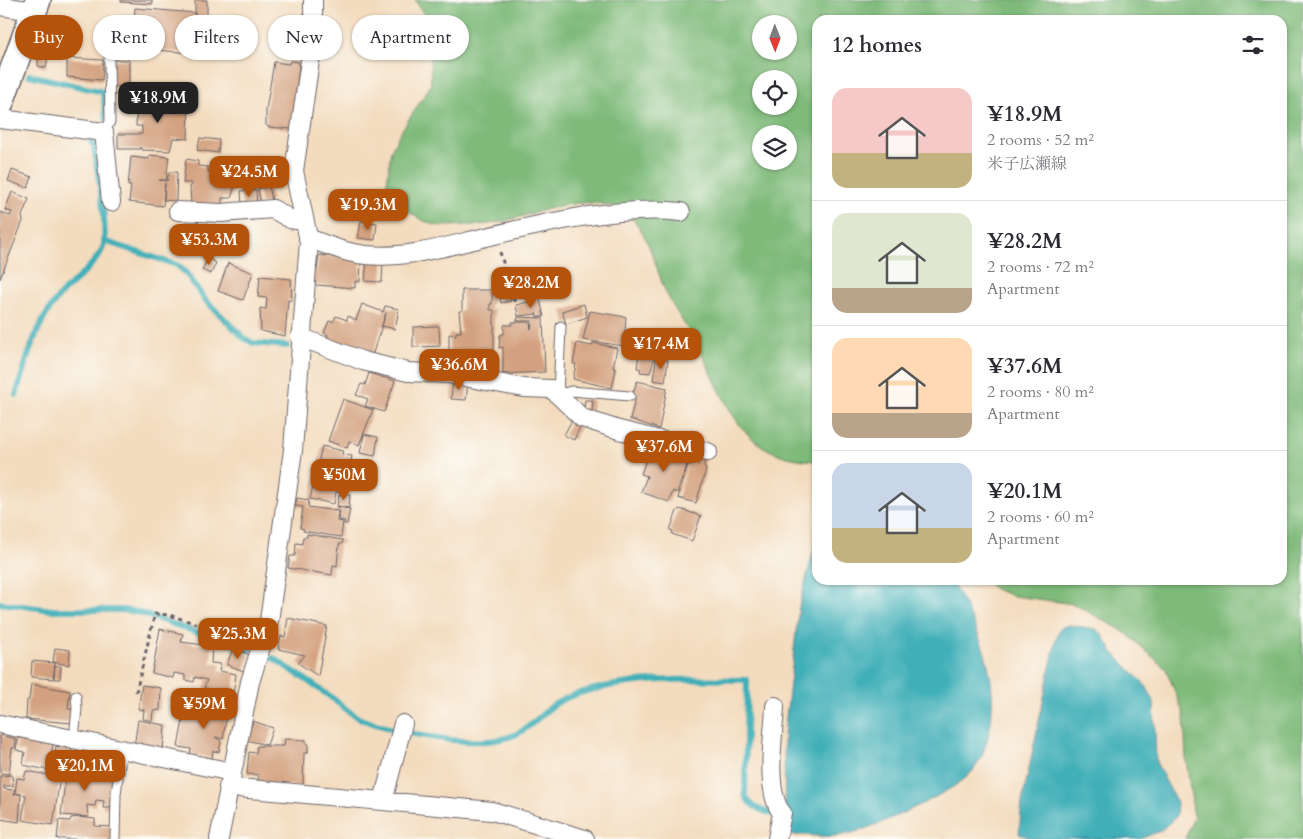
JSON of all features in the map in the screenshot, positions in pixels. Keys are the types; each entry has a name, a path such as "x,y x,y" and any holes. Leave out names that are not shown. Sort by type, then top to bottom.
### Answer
{"main road":[{"path":"0,105 36,6"}],"street":[{"path":"219,839 250,682 269,621 285,519 293,450 306,229 294,171 313,40 313,0"},
{"path":"0,6 36,6"},
{"path":"0,119 104,132 111,202"},
{"path":"178,211 221,213 273,209 342,251 365,255 393,256 429,251 537,224 638,211 681,212"},
{"path":"300,337 363,361 408,372 449,374 524,388 552,389 582,418 619,430 708,452"},
{"path":"775,706 772,784 780,825"},
{"path":"0,724 122,748 230,780 383,801 492,811 585,839"},
{"path":"383,801 403,724"}],"lane":[{"path":"104,132 110,122 109,60"},
{"path":"560,326 558,395 570,390 630,396"},
{"path":"74,738 77,708 76,696"},
{"path":"115,839 116,794 122,748"}],"path":[{"path":"494,235 515,303"},
{"path":"136,692 155,614 169,615 223,632 228,638 260,651"}],"green space":[{"path":"415,0 1303,0 1303,839 1185,839 1194,817 1186,760 1184,715 1166,669 1125,632 1074,604 1014,596 994,589 990,585 1287,585 1287,15 812,15 812,460 789,457 768,449 751,437 738,422 726,404 706,362 667,295 645,238 627,214 612,206 596,203 579,203 491,224 439,226 431,224 412,214 386,190 391,150 431,85 430,60 469,60 469,15 424,15"}],"water":[{"path":"812,556 812,585 954,585 981,642 988,664 991,685 990,729 982,756 969,775 945,792 908,811 854,832 823,836 794,835 785,832 784,734 799,607"},
{"path":"1069,625 1096,629 1102,634 1112,651 1146,686 1154,701 1156,762 1177,803 1176,817 1160,831 1140,839 1033,839 1019,834 1022,802 1056,639 1060,628"}],"building":[{"path":"121,0 152,0 152,4 121,2"},
{"path":"195,0 207,0 207,15 195,15"},
{"path":"135,8 195,13 195,15 175,15 175,52 165,51 165,15 134,15"},
{"path":"38,60 47,60 46,68 38,66"},
{"path":"67,60 103,60 102,80 67,77"},
{"path":"112,60 129,60 129,87 112,87"},
{"path":"290,61 299,62 292,129 268,127 266,125 266,110 274,62 289,64"},
{"path":"150,95 173,95 173,101 189,101 188,139 173,138 170,151 142,150 140,147 140,149 118,149 118,134 142,134 142,126 136,126 137,98 150,99"},
{"path":"200,138 219,140 218,153 197,150"},
{"path":"149,155 169,157 166,180 159,180 167,181 169,172 177,172 176,201 164,200 165,183 163,206 129,202 131,186 128,186 131,157 149,159"},
{"path":"186,159 198,161 198,166 208,167 208,172 213,171 213,161 233,162 234,189 231,198 222,198 222,204 218,204 218,207 209,207 209,204 203,203 202,207 191,206 190,186 192,186 192,183 183,183"},
{"path":"12,170 32,177 28,188 8,181"},
{"path":"269,186 272,201 261,204 258,189"},
{"path":"256,190 257,205 242,206 241,191"},
{"path":"12,192 29,199 22,216 23,221 0,279 0,212 10,216 12,212 5,210"},
{"path":"361,221 377,223 375,240 358,238"},
{"path":"319,255 356,258 361,262 360,282 355,281 355,288 316,285 313,283 313,270 317,270"},
{"path":"208,258 216,263 211,274 202,270"},
{"path":"367,260 383,261 382,282 365,281"},
{"path":"228,263 253,273 243,300 218,291"},
{"path":"260,276 291,279 292,300 288,300 285,336 261,331 260,308 266,309 267,298 258,297"},
{"path":"462,290 492,290 490,310 494,310 494,351 449,351 449,334 456,335 456,332 461,332 459,311 462,311"},
{"path":"509,290 511,301 501,303 499,291"},
{"path":"540,299 544,317 537,317 537,314 518,316 516,305"},
{"path":"362,304 383,312 385,306 399,309 395,329 382,326 386,313 372,356 327,340 328,335 324,333 329,321 333,322 336,316 347,320 348,316 356,320"},
{"path":"584,304 587,317 566,324 562,311"},
{"path":"590,311 626,317 624,346 583,340"},
{"path":"518,317 543,318 545,372 503,374 503,347 499,348 500,335 504,334 504,325 512,325 512,322 530,322 531,329 532,321 517,321"},
{"path":"439,326 440,346 413,347 413,327"},
{"path":"577,343 592,346 593,343 617,348 613,368 616,369 612,388 573,379 576,364 573,364"},
{"path":"465,353 484,353 484,358 488,358 488,374 484,373 484,370 465,370"},
{"path":"639,353 655,356 650,373 640,372 641,369 637,368"},
{"path":"656,359 668,360 665,382 653,380"},
{"path":"369,373 395,381 384,412 365,406 368,399 356,395 361,384 365,385"},
{"path":"453,381 468,383 466,400 451,399"},
{"path":"637,381 667,388 659,429 630,419 635,400 633,393"},
{"path":"343,399 373,410 359,445 349,441 347,448 328,441"},
{"path":"585,400 593,400 592,412 584,411"},
{"path":"572,420 581,425 574,440 564,435"},
{"path":"364,434 378,437 375,456 360,453"},
{"path":"641,442 651,444 649,453 639,450"},
{"path":"656,445 690,457 677,493 673,491 669,502 641,492 647,476 641,474 648,455 652,457"},
{"path":"322,446 343,451 342,454 352,456 345,493 336,492 334,504 310,499"},
{"path":"695,455 706,458 704,465 706,470 696,503 678,498 688,464 692,465"},
{"path":"339,494 350,495 349,508 337,506"},
{"path":"297,498 309,500 308,507 338,511 337,521 343,522 341,537 303,531 304,529 300,528 303,507 295,506"},
{"path":"338,507 350,509 347,524 344,524 345,521 338,520 340,511 337,511"},
{"path":"680,509 701,516 692,541 672,534 673,531 670,530 677,511"},
{"path":"307,534 343,540 342,544 339,544 337,566 333,565 332,575 288,568 290,556 295,556 296,543 302,544 303,537 307,537"},
{"path":"288,618 327,626 318,676 298,663 305,655 278,649 281,636 285,637"},
{"path":"160,629 183,634 181,642 212,646 211,663 221,664 219,671 236,674 233,694 204,688 207,680 195,677 194,682 185,680 185,675 174,673 173,678 152,673"},
{"path":"55,648 70,650 69,665 53,662"},
{"path":"233,648 250,655 244,671 227,665"},
{"path":"32,661 55,663 53,679 31,677"},
{"path":"55,666 61,666 60,679 54,679"},
{"path":"31,684 70,691 68,709 73,709 72,723 26,719 27,700 29,700"},
{"path":"142,685 161,688 160,710 153,711 152,721 143,719 144,710 138,709"},
{"path":"196,702 228,708 223,739 215,737 221,741 219,752 213,751 212,758 190,754 191,749 178,747 183,720 192,721"},
{"path":"138,720 165,725 163,752 134,747"},
{"path":"253,721 273,728 267,745 246,740"},
{"path":"19,734 54,740 48,770 23,765 25,752 16,750"},
{"path":"0,735 16,739 15,748 12,748 9,774 0,773"},
{"path":"285,739 306,740 306,744 308,743 308,753 304,753 303,786 258,784 258,775 247,774 249,752 256,753 257,746 284,746"},
{"path":"56,746 72,749 69,764 53,761"},
{"path":"77,766 92,768 92,775 113,777 111,808 103,808 104,801 96,800 95,806 87,805 88,817 61,815 66,772 76,773"},
{"path":"26,771 60,777 53,825 22,820 26,795 15,793 17,778 24,779"},
{"path":"12,775 13,786 4,786 4,789 15,790 14,795 15,793 21,795 19,822 0,819 0,776"},
{"path":"71,818 95,819 95,826 112,827 112,839 57,839 59,820 70,821"}],"waterway":[{"path":"29,75 103,92 106,118"},
{"path":"16,395 34,339 47,313 65,290 99,256 104,244 103,208 94,145 91,142"},
{"path":"104,241 177,265 186,273 205,300 244,338 253,343 287,346"},
{"path":"0,603 53,610 122,610 137,612 249,650"},
{"path":"273,658 363,720 421,735 466,741 488,741 507,738 522,731 552,706 565,698 595,689 660,680 747,680 745,795 754,806 763,811 779,815"}]}
